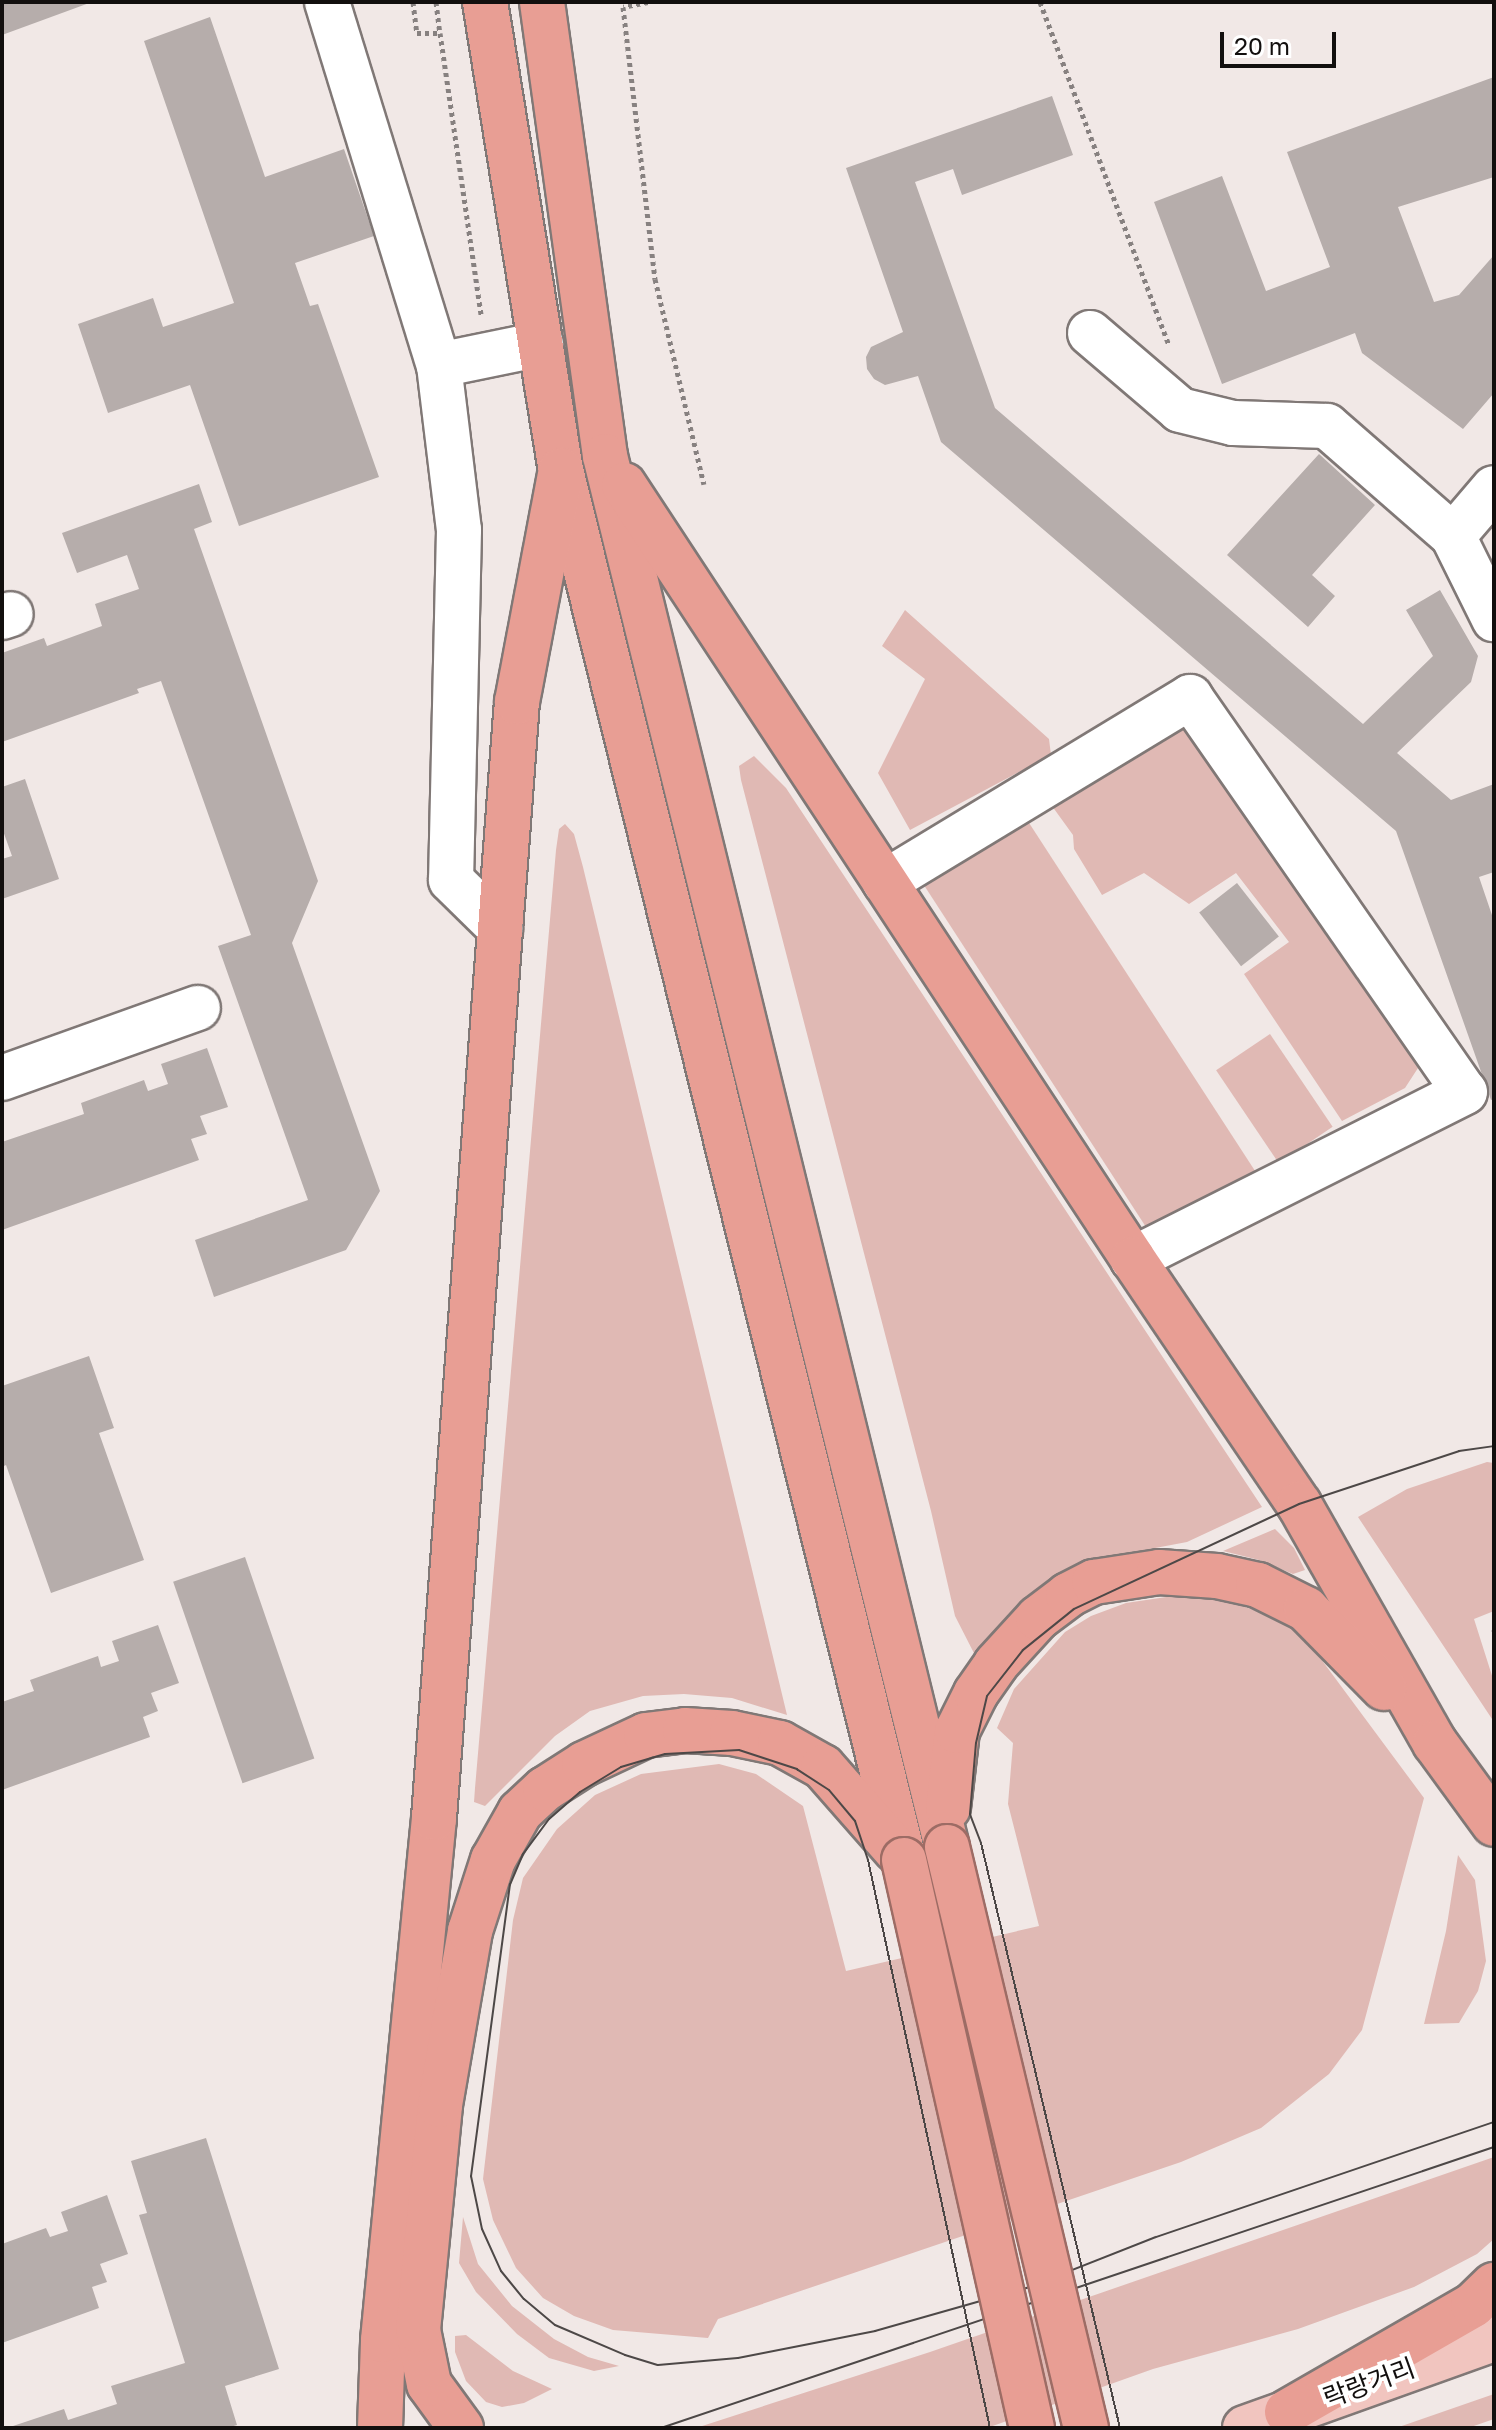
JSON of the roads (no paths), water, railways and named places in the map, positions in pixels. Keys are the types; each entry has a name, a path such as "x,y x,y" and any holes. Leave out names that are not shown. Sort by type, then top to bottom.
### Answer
{"highway":[{"path":"485,2 561,470 904,1860 1032,2428"},
{"path":"542,2 605,456 947,1847 1086,2428"},
{"path":"605,456 1133,1259 1299,1504 1435,1743 1493,1825"},
{"path":"380,2428 383,2340 434,1818 517,702 561,470"},
{"path":"947,1847 950,1771 957,1731 976,1693 996,1664 1038,1618 1068,1595 1094,1582 1159,1572 1217,1576 1258,1585 1306,1609 1435,1743"},
{"path":"461,2428 429,2384 418,2330 440,2105 470,1931 493,1860 520,1812 545,1789 646,1735 685,1730 732,1733 780,1743 823,1767 857,1801 904,1860"},
{"path":"1287,2412 1473,2305 1494,2285"}],"main road":[{"name":"락랑거리","path":"1245,2428 1494,2339"}],"street":[{"path":"327,2 439,365 459,530 451,880 500,928"},
{"path":"1090,333 1180,410 1233,423 1327,426 1453,536 1494,619"},
{"path":"439,365 541,344"},
{"path":"1453,536 1494,488"},
{"path":"885,882 1190,697 1465,1092 1133,1259"},
{"path":"2,1078 198,1008"}],"tram line":[{"path":"1120,2428 981,1843 970,1814 976,1743 987,1696 1023,1650 1074,1609 1299,1504 1459,1451 1494,1446"},
{"path":"990,2428 868,1860 855,1821 829,1790 797,1769 739,1750 665,1754 621,1767 580,1792 549,1819 523,1854 510,1884 471,2176 482,2229 501,2271 524,2299 555,2325 625,2355 658,2365 738,2358 875,2331 1029,2287 1156,2237 1494,2122"},
{"path":"661,2428 1494,2147"}]}
